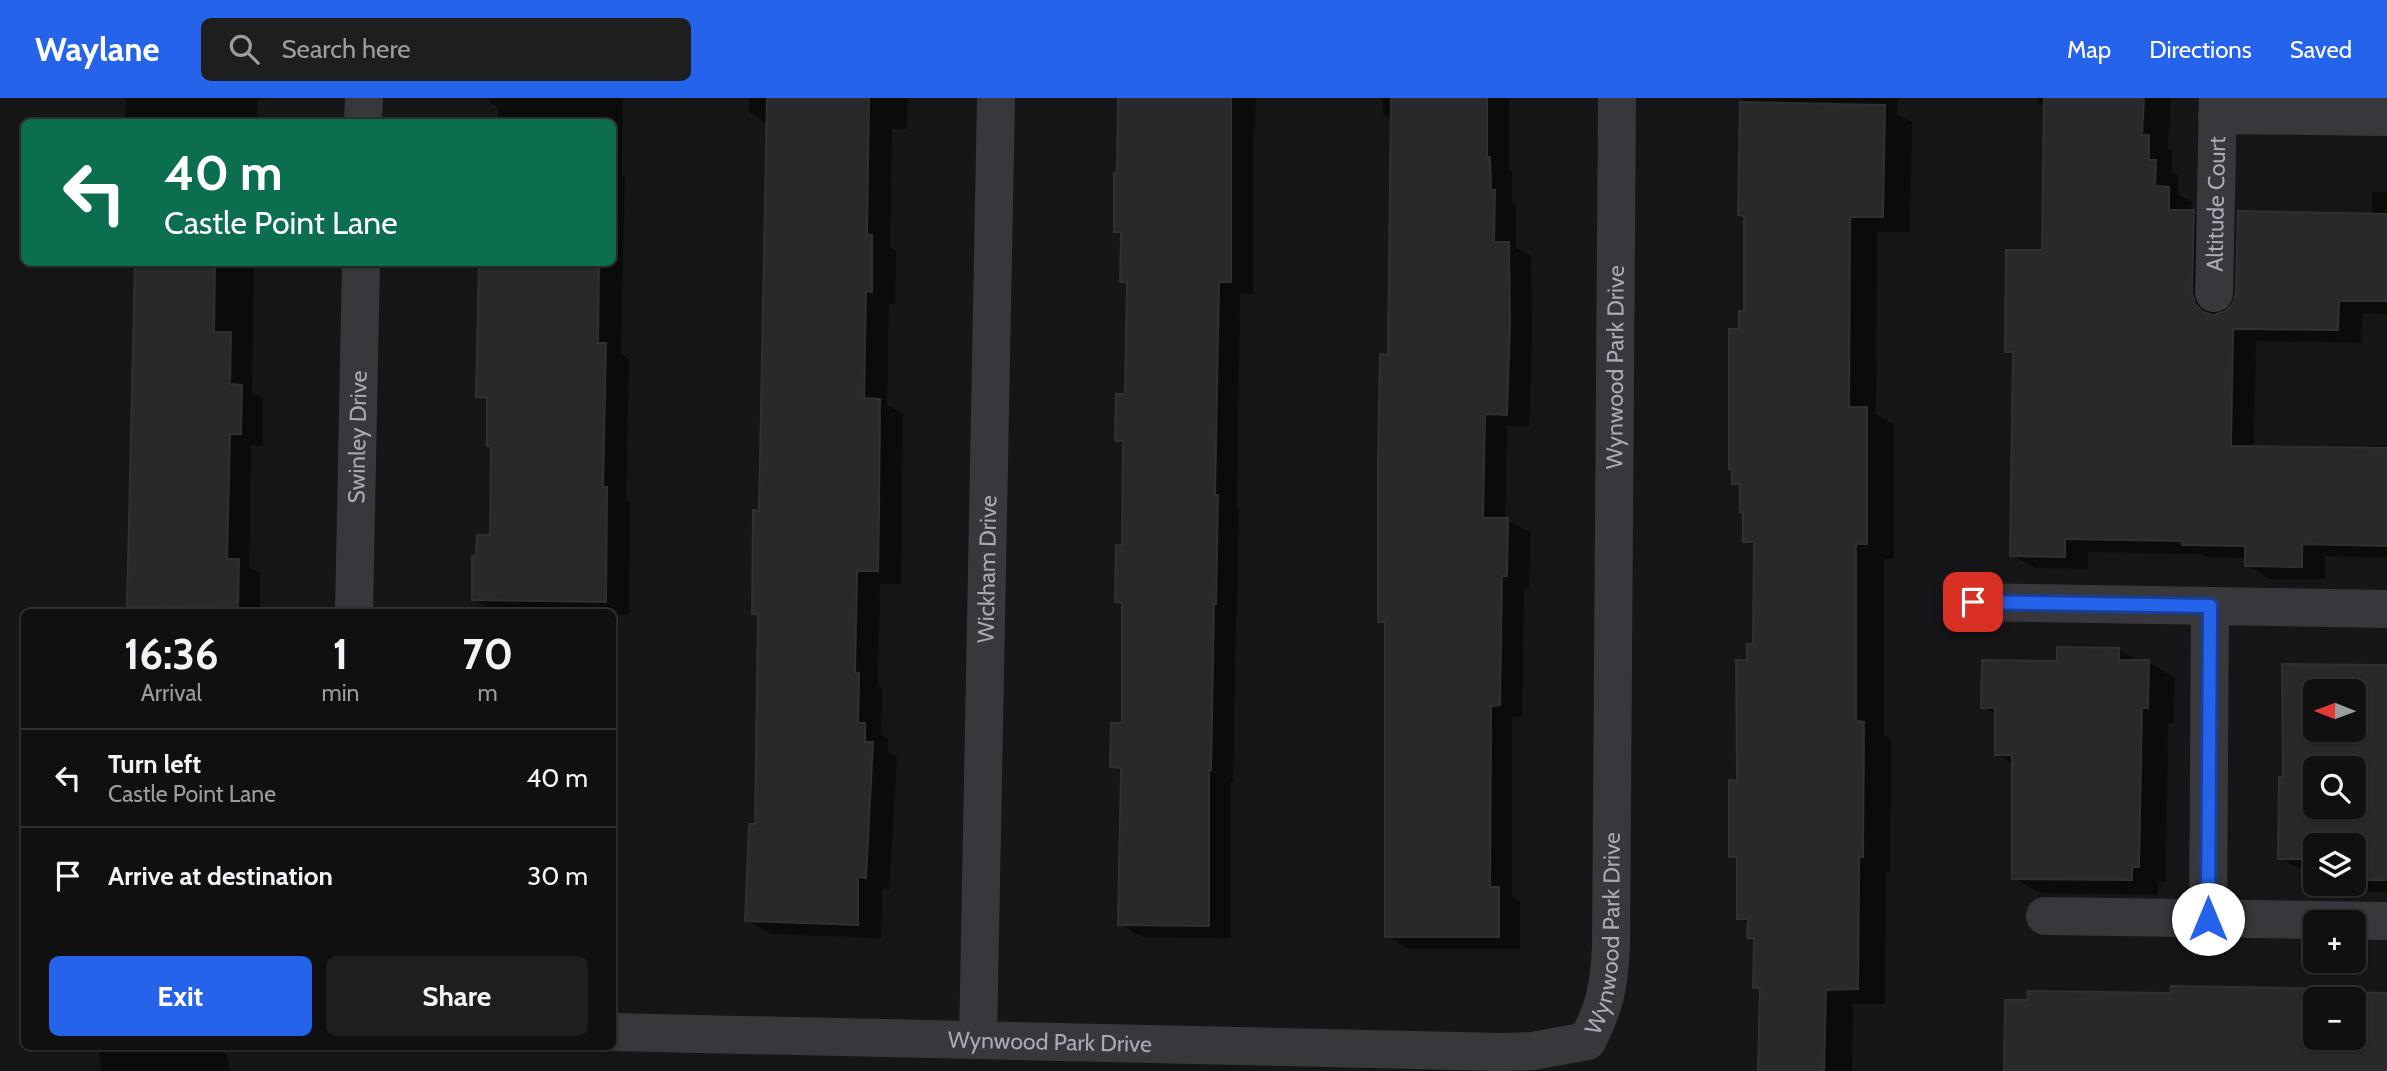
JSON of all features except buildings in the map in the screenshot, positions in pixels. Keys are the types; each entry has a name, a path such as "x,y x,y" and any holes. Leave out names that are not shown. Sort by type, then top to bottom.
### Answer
{"street":[{"path":"363,119 364,98"},
{"name":"Wickham Drive","path":"978,1040 996,98"},
{"name":"Wynwood Park Drive","path":"616,1032 1503,1052 1533,1051 1587,1041 1602,1013 1609,980 1611,947 1617,98"},
{"name":"Altitude Court","path":"2214,293 2218,106 2387,117"},
{"name":"Swinley Drive","path":"354,609 361,266"},
{"path":"1973,602 2387,609"},
{"path":"2208,919 2210,606"},
{"path":"2045,916 2387,921"}],"route":[{"path":"1973,602 2210,606 2208,919"}]}
